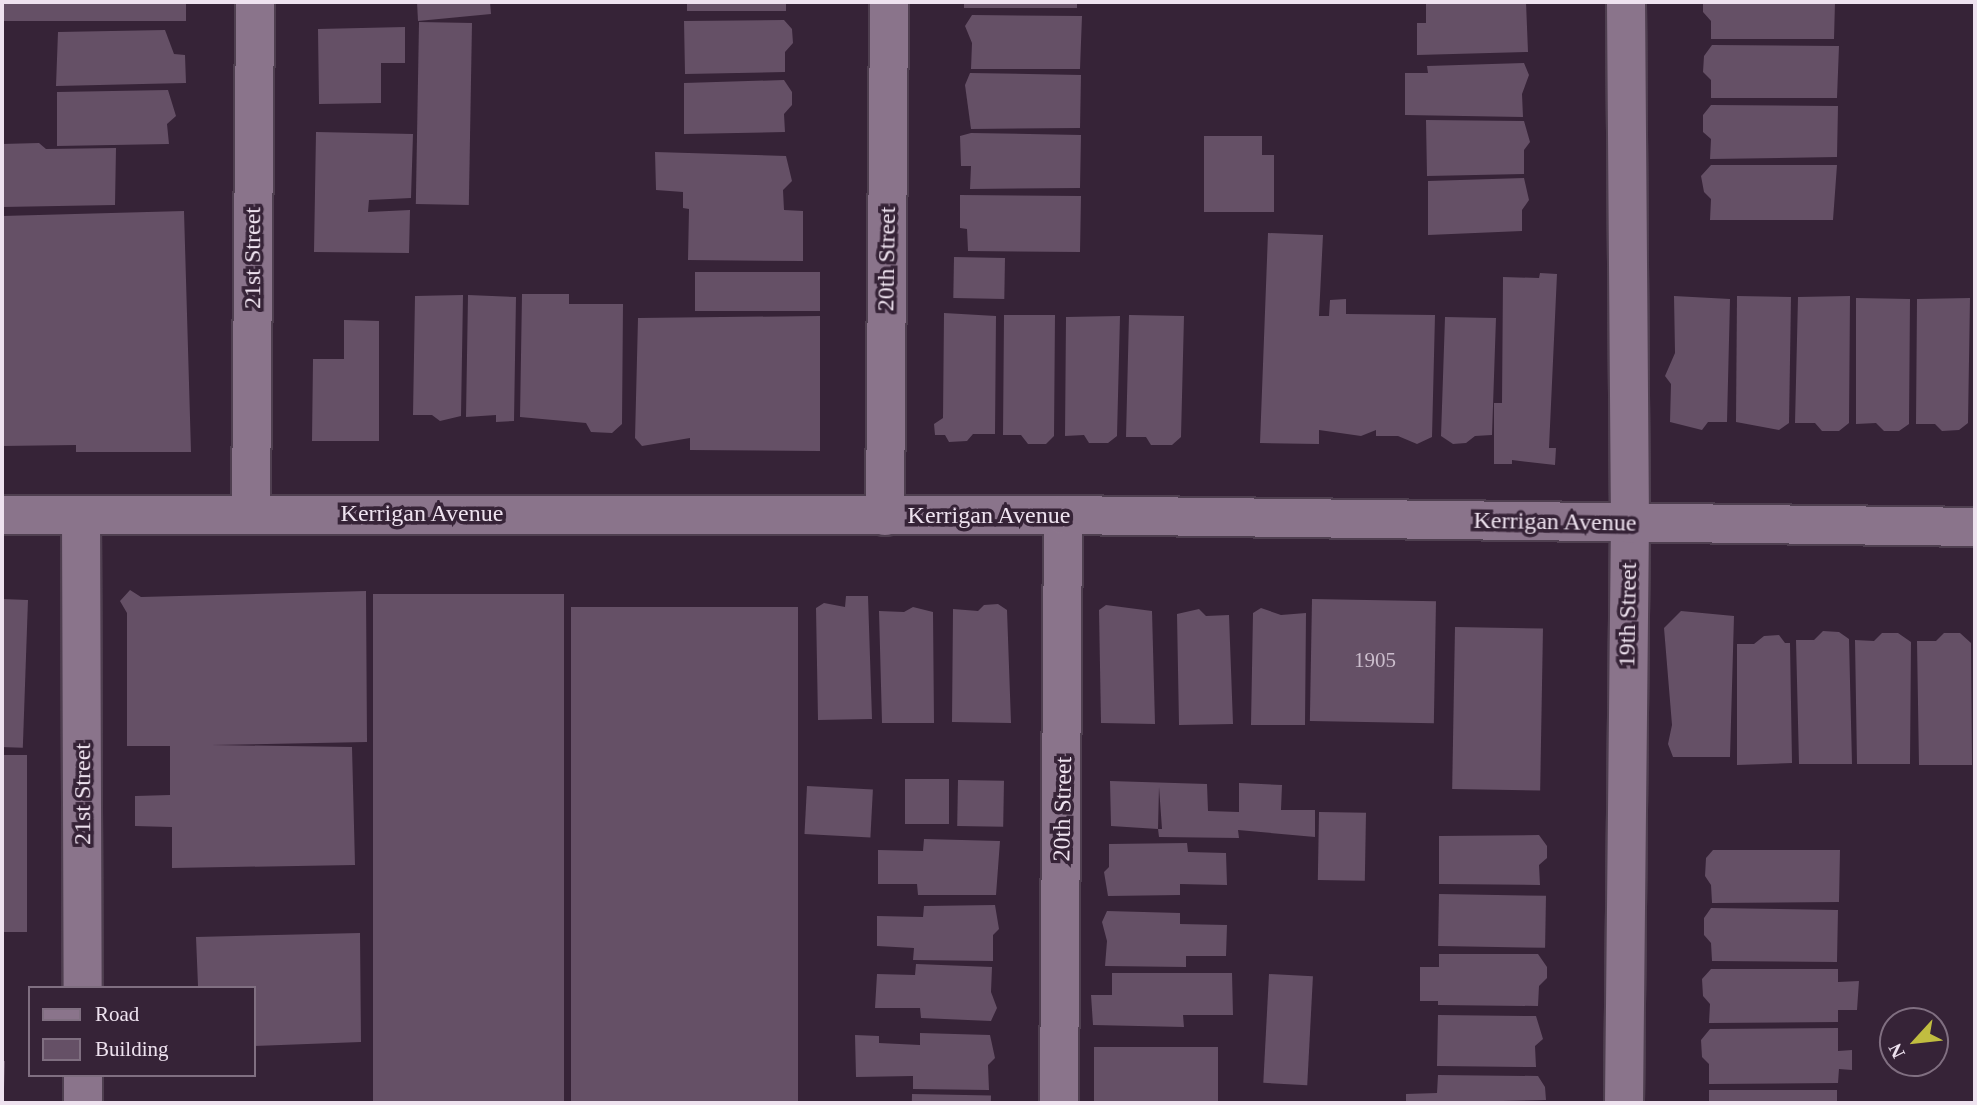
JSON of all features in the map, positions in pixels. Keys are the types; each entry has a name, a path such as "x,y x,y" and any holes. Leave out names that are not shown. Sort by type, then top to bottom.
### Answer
{"street":[{"name":"21st Street","path":"251,514 255,2"},
{"name":"20th Street","path":"885,516 889,2"},
{"name":"19th Street","path":"1624,1103 1630,524 1626,2"},
{"name":"Kerrigan Avenue","path":"2,515 1063,515 1975,527"},
{"name":"20th Street","path":"1059,1103 1063,515"},
{"name":"21st Street","path":"81,516 83,986"},
{"path":"83,1077 83,1103"}],"building":[{"path":"2,2 186,2 186,21 2,21"},
{"path":"417,2 490,2 491,14 418,21"},
{"path":"687,2 786,2 786,11 687,11"},
{"path":"964,2 1077,2 1077,8 964,8"},
{"path":"1426,2 1526,2 1528,52 1417,55 1417,23 1426,23"},
{"path":"1703,2 1835,2 1834,39 1711,39 1711,21 1703,12"},
{"path":"972,15 1082,16 1080,69 971,69 972,43 965,26"},
{"path":"784,20 792,29 793,43 785,52 785,72 685,74 684,21"},
{"path":"419,22 472,23 469,205 416,204"},
{"path":"405,27 405,63 381,63 381,103 319,104 318,29"},
{"path":"165,30 174,54 185,55 186,83 56,86 58,32"},
{"path":"1712,45 1839,46 1837,98 1711,98 1711,80 1703,72 1704,56"},
{"path":"1524,63 1529,75 1522,94 1523,117 1405,115 1405,73 1428,73 1427,66"},
{"path":"970,73 1081,75 1080,128 971,129 965,85"},
{"path":"784,80 792,92 792,105 784,114 785,132 684,134 684,83"},
{"path":"168,90 176,116 167,124 169,144 57,146 57,92"},
{"path":"1711,105 1838,106 1837,157 1710,159 1711,139 1703,132 1703,115"},
{"path":"1426,120 1524,121 1530,142 1524,150 1524,174 1427,176"},
{"path":"316,132 413,134 411,198 369,200 368,212 410,210 409,253 314,252"},
{"path":"971,133 1081,135 1080,188 970,189 971,166 961,166 960,136"},
{"path":"1204,136 1262,136 1262,155 1274,155 1274,212 1204,212"},
{"path":"39,143 46,149 116,148 115,205 2,207 2,144"},
{"path":"655,152 786,156 792,181 783,190 784,210 803,211 803,261 688,260 689,209 683,208 683,192 656,190"},
{"path":"1711,165 1837,165 1833,220 1710,220 1711,199 1704,192 1701,176"},
{"path":"1524,178 1529,200 1522,210 1522,231 1428,235 1428,181"},
{"path":"960,195 1081,196 1080,252 968,251 967,229 960,228"},
{"path":"184,211 191,452 76,452 76,445 2,446 2,216"},
{"path":"1268,233 1323,235 1319,316 1329,316 1330,300 1346,299 1346,314 1435,315 1432,437 1417,444 1398,436 1376,436 1376,430 1361,436 1319,430 1319,444 1260,443"},
{"path":"954,257 1005,258 1004,299 953,298"},
{"path":"695,272 820,272 820,311 695,311"},
{"path":"1540,273 1557,274 1549,448 1556,448 1555,465 1512,460 1512,464 1494,464 1494,403 1502,403 1503,277 1539,278"},
{"path":"522,294 569,294 569,304 623,304 622,424 612,433 591,432 586,423 520,417"},
{"path":"463,295 461,416 440,421 432,415 413,415 415,296"},
{"path":"468,295 516,297 514,421 496,422 496,415 466,417"},
{"path":"1674,296 1730,299 1727,422 1708,422 1702,430 1670,422 1671,384 1665,376 1675,353"},
{"path":"1737,296 1791,297 1789,423 1779,430 1736,422"},
{"path":"1850,296 1849,423 1839,431 1822,431 1815,423 1795,423 1798,297"},
{"path":"1856,298 1910,299 1909,424 1899,431 1884,431 1876,423 1856,424"},
{"path":"1970,298 1968,423 1959,430 1942,431 1935,424 1916,424 1917,299"},
{"path":"944,313 996,316 995,434 973,434 967,441 949,442 945,435 935,435 934,424 943,418"},
{"path":"1004,315 1055,315 1054,436 1046,444 1028,444 1021,435 1003,435"},
{"path":"1129,315 1184,316 1181,437 1172,445 1151,445 1146,437 1126,437"},
{"path":"820,316 820,451 690,450 690,438 642,446 635,438 638,318"},
{"path":"1120,316 1117,436 1108,443 1089,443 1084,435 1065,436 1066,317"},
{"path":"1445,317 1496,318 1492,435 1475,436 1466,443 1453,444 1441,436"},
{"path":"344,320 379,321 379,441 312,441 313,359 344,359"},
{"path":"130,590 141,597 366,591 367,742 211,745 352,747 355,865 172,868 172,827 135,826 135,796 170,795 170,746 127,746 127,613 120,601"},
{"path":"373,594 564,594 564,1103 373,1103"},
{"path":"846,596 868,596 872,719 818,720 816,608 824,603 845,607"},
{"path":"2,599 28,600 23,748 2,747"},
{"path":"1312,599 1436,601 1434,723 1310,721"},
{"path":"998,604 1007,610 1011,723 952,722 953,609 978,611 984,605"},
{"path":"1106,605 1152,611 1155,724 1101,723 1099,610"},
{"path":"571,607 798,607 798,1103 571,1103"},
{"path":"913,607 933,612 934,723 882,723 879,611 904,612"},
{"path":"1261,608 1281,615 1306,613 1305,725 1251,725 1253,613"},
{"path":"1199,609 1206,616 1229,615 1233,724 1179,725 1177,614"},
{"path":"1681,611 1734,616 1730,757 1673,757 1668,744 1672,725 1664,628"},
{"path":"1455,627 1543,629 1540,791 1452,789"},
{"path":"1823,631 1839,632 1849,639 1852,764 1799,764 1796,640 1814,640"},
{"path":"1882,633 1898,633 1911,642 1910,764 1857,764 1855,640 1874,641"},
{"path":"1944,633 1960,633 1971,643 1972,765 1919,765 1917,641 1936,641"},
{"path":"1779,635 1785,643 1790,643 1792,763 1737,765 1737,644 1754,644 1764,636"},
{"path":"2,755 27,755 27,932 2,932"},
{"path":"905,779 949,779 949,824 905,824"},
{"path":"958,780 1004,781 1003,827 957,826"},
{"path":"1110,781 1207,784 1208,811 1239,812 1239,783 1282,785 1281,810 1315,810 1315,837 1238,830 1239,838 1159,837 1158,829 1111,826","holes":["1159,787 1162,829 1158,829"]},
{"path":"807,786 873,789 870,837 804,834"},
{"path":"1319,812 1366,813 1365,881 1318,880"},
{"path":"1539,835 1547,846 1547,858 1539,865 1540,885 1439,884 1439,836"},
{"path":"924,839 1000,841 996,895 918,895 917,884 878,884 878,850 923,851"},
{"path":"1187,843 1188,852 1226,853 1227,885 1180,884 1180,895 1108,896 1104,872 1109,867 1109,844"},
{"path":"1713,850 1840,850 1839,902 1712,903 1711,885 1705,876 1706,858"},
{"path":"1439,894 1546,896 1545,948 1438,946"},
{"path":"995,905 999,929 993,935 993,961 913,960 914,948 877,946 877,916 923,917 924,906"},
{"path":"1711,908 1838,910 1837,962 1712,961 1711,943 1704,935 1704,918"},
{"path":"1107,911 1180,913 1180,924 1227,925 1226,956 1186,956 1186,967 1105,966 1107,941 1102,922"},
{"path":"360,933 361,1042 256,1046 256,986 198,986 196,937"},
{"path":"1439,954 1538,954 1547,967 1547,978 1539,986 1538,1006 1438,1005 1438,1001 1420,1001 1420,967 1439,967"},
{"path":"916,964 992,967 991,992 997,1008 991,1021 921,1018 920,1008 875,1008 877,974 915,975"},
{"path":"1711,969 1838,969 1838,982 1859,981 1857,1010 1838,1010 1838,1022 1709,1023 1710,1004 1703,996 1702,979"},
{"path":"1112,973 1232,973 1233,1015 1183,1015 1184,1027 1093,1025 1091,995 1112,995"},
{"path":"1269,974 1313,976 1307,1085 1263,1083"},
{"path":"1438,1015 1536,1016 1543,1039 1535,1046 1536,1067 1437,1066"},
{"path":"1838,1028 1838,1051 1852,1050 1852,1070 1839,1069 1838,1083 1709,1084 1709,1064 1702,1057 1701,1040 1710,1029"},
{"path":"920,1033 990,1035 995,1058 988,1065 989,1090 913,1089 913,1076 856,1077 855,1035 879,1036 879,1043 920,1045"},
{"path":"1094,1047 1218,1047 1218,1102 1094,1102"},
{"path":"2,1061 5,1061 4,1089 2,1089"},
{"path":"1438,1075 1538,1076 1545,1087 1546,1100 1406,1103 1406,1094 1437,1093"},
{"path":"1709,1090 1837,1090 1837,1103 1709,1103"},
{"path":"912,1094 991,1095 991,1103 912,1103"}]}
